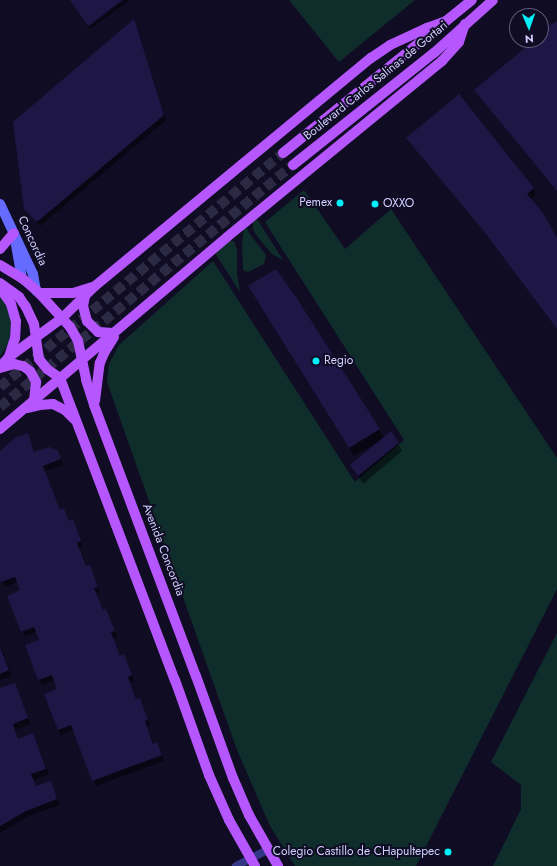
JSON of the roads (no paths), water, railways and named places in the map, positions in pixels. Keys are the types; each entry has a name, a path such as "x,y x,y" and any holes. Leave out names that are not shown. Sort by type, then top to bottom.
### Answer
{"main road":[{"name":"Boulevard Carlos Salinas de Gortari","path":"283,153 472,0"},
{"name":"Boulevard Carlos Salinas de Gortari","path":"293,165 434,54 465,24 493,0"},
{"path":"0,367 9,357 62,318 95,286 376,54 390,45 446,21"},
{"path":"0,429 26,409 60,378 227,237 442,61 459,42 465,24"},
{"path":"0,249 15,234"},
{"name":"Avenida Concordia","path":"0,265 22,278 62,318 74,333 94,405 233,778 249,815 278,866"},
{"path":"0,283 19,297 26,307 34,324 38,353 42,365 60,378 175,680 209,775 229,820 253,862"},
{"path":"37,292 73,293 95,286"},
{"path":"0,288 11,304 16,321 15,338 9,357"},
{"path":"85,296 83,306 87,321 98,332 116,331"},
{"path":"94,405 100,362 116,331"},
{"path":"0,367 14,364 23,366 30,371 36,382 34,401"},
{"path":"26,409 48,404 58,406 72,416 80,428"}],"street":[{"name":"Concordia","path":"0,204 33,274 37,292"},
{"path":"15,234 22,278"},
{"path":"236,866 253,862 268,850"}],"tunnel":[{"path":"0,387 283,153"},
{"path":"0,407 293,165"}],"place":[{"name":"Pemex","path":"340,203"},
{"name":"OXXO","path":"375,204"},
{"name":"Regio","path":"316,361"},
{"name":"Colegio Castillo de CHapultepec","path":"448,852"}]}
